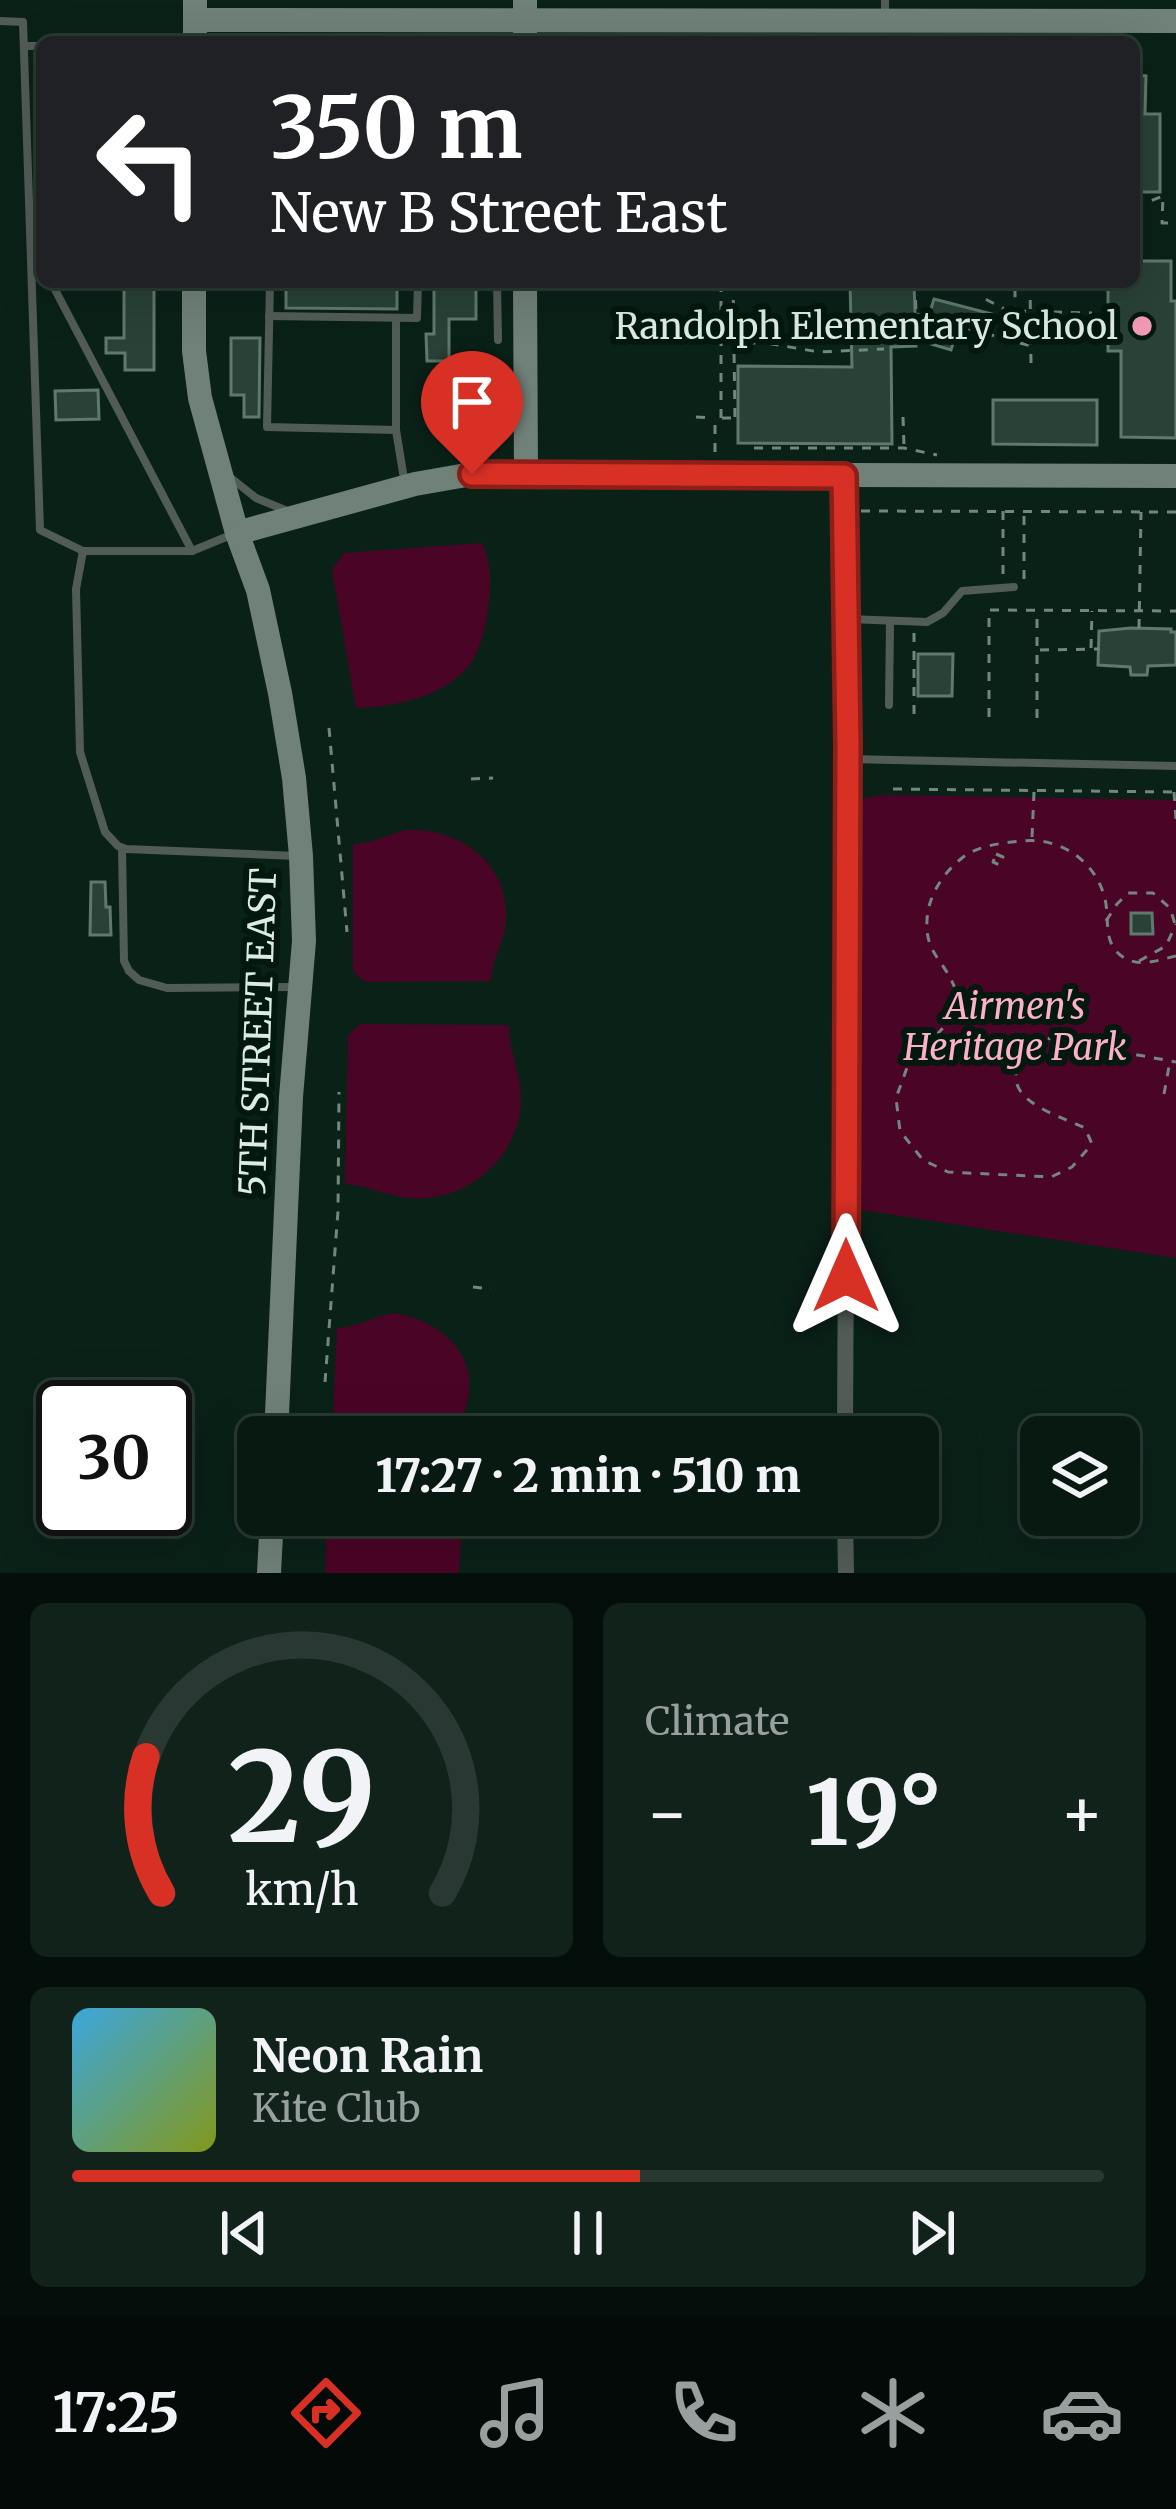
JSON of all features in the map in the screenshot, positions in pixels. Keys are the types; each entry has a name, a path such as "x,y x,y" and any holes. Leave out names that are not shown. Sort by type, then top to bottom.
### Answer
{"street":[{"path":"195,21 525,20 778,10 1132,10 1176,21"},
{"name":"5TH STREET EAST","path":"194,288 200,398 258,590 294,778 301,856 304,941 291,1097 277,1416"},
{"path":"525,288 526,474"},
{"path":"237,532 405,486 472,474 1176,476"},
{"path":"844,476 848,759 845,1416"},
{"path":"268,1573 271,1536"},
{"path":"845,1536 846,1573"}],"lane":[{"path":"0,21 23,22 40,530 83,551 192,551 237,532"},
{"path":"24,46 36,46"},
{"path":"31,242 36,240"},
{"path":"31,242 36,252"},
{"path":"54,288 192,551"},
{"path":"270,288 267,427 396,430"},
{"path":"269,316 417,318 418,288"},
{"path":"497,288 498,340"},
{"path":"396,318 396,430 405,486"},
{"path":"218,464 256,498 304,514"},
{"path":"83,551 76,589 80,752 105,832 122,848 301,856"},
{"path":"847,619 914,623 934,619 962,591 1014,589"},
{"path":"889,705 890,622"},
{"path":"848,759 1176,766"},
{"path":"122,848 124,961 140,980 167,988 301,987"}],"path":[{"path":"1140,200 1162,196 1162,223 1176,223"},
{"path":"715,475 722,288"},
{"path":"696,417 736,418 734,288"},
{"path":"915,288 916,347"},
{"path":"985,288 985,299 1003,308 1092,313"},
{"path":"1003,308 1006,326 1014,324 1015,288"},
{"path":"1030,288 1031,363"},
{"path":"916,314 1030,346"},
{"path":"1030,338 1090,337"},
{"path":"734,346 760,342 819,352 884,349"},
{"path":"721,373 734,373"},
{"path":"903,417 904,448"},
{"path":"754,448 904,448 935,453"},
{"path":"1003,511 1014,589"},
{"path":"1014,589 1024,511"},
{"path":"861,512 1176,512"},
{"path":"1139,628 1141,512"},
{"path":"989,717 989,610 1176,610"},
{"path":"1037,650 1095,649 1092,610"},
{"path":"1037,611 1037,718"},
{"path":"914,623 914,714"},
{"path":"329,728 347,932"},
{"path":"471,778 493,778"},
{"path":"892,789 1175,792 1176,819"},
{"path":"1032,840 1034,790"},
{"path":"1164,1094 1173,1061 1046,1038 1028,1045 1017,1066 1016,1084 1030,1101 1085,1128 1092,1144 1072,1166 1051,1177 948,1172 923,1160 900,1131 896,1098 908,1065 957,1013 956,989 927,942 927,913 939,881 964,856 993,844 1032,840 1071,850 1092,871 1105,897 1108,940 1122,956 1142,964 1176,956"},
{"path":"993,844 996,854"},
{"path":"1106,921 1128,893 1153,893 1170,908 1176,924 1166,946 1137,962"},
{"path":"325,1382 338,1211 339,1092"},
{"path":"473,1287 491,1289"}],"green space":[{"path":"482,543 490,571 489,600 483,634 470,664 447,685 418,698 356,708 332,570 344,553"},
{"name":"Airmen's Heritage Park","path":"886,795 1176,800 1176,1258 855,1209 858,799"},
{"path":"407,830 428,831 465,844 493,870 506,906 491,981 365,982 353,971 353,844"},
{"path":"360,1024 509,1025 521,1099 518,1120 511,1140 486,1173 469,1185 429,1198 400,1197 345,1184 348,1035"},
{"path":"395,1313 437,1329 463,1357 469,1375 462,1416 333,1416 337,1328"},
{"path":"326,1536 461,1539 459,1573 325,1573"}],"building":[{"path":"1140,76 1146,76 1145,114 1160,114 1160,192 1140,192"},
{"name":"Randolph Elementary School","path":"1140,261 1171,261 1171,301 1176,301 1176,438 1121,437 1121,351 1108,351 1108,288 1140,288"},
{"path":"124,288 154,288 154,370 125,370 125,353 106,353 106,338 124,338"},
{"path":"286,288 397,288 397,309 286,308"},
{"path":"434,288 476,288 476,319 449,319 449,361 427,361 426,334 434,334"},
{"path":"850,288 914,288 916,346 891,347 892,444 738,443 738,366 852,367"},
{"path":"934,299 992,314 986,331 959,323 951,350 921,341"},
{"path":"231,338 260,338 259,417 244,417 244,395 231,395"},
{"path":"98,390 99,419 56,420 55,391"},
{"path":"993,400 1097,400 1097,445 993,444"},
{"path":"1099,631 1176,632 1176,665 1148,666 1147,675 1131,675 1130,667 1098,665"},
{"path":"918,654 953,654 952,696 918,696"},
{"path":"91,882 105,882 111,935 90,935"},
{"path":"1131,913 1152,913 1153,934 1131,934"}],"place":[{"name":"Randolph Elementary School","path":"1142,326"}],"route":[{"path":"472,474 844,476 846,1276"}]}
